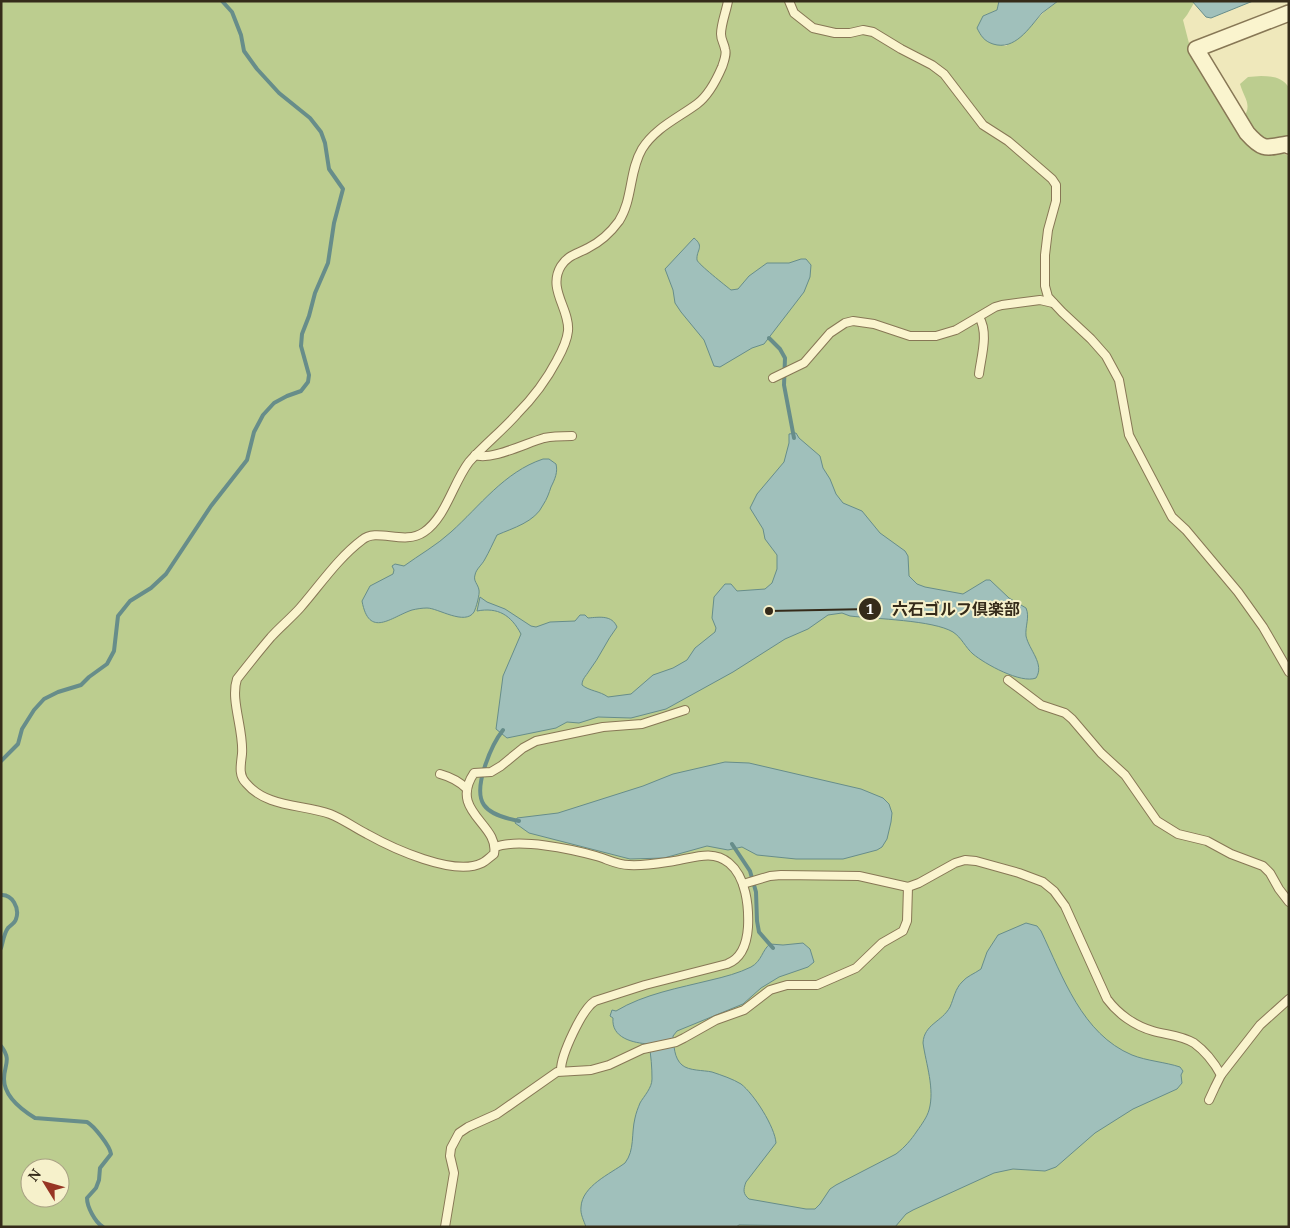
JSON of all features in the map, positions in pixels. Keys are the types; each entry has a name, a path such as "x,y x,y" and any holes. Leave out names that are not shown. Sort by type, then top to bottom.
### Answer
{"street":[{"path":"1289,13 1196,49 1247,133 1254,141 1263,147 1271,148 1287,144 1289,146"}],"lane":[{"path":"685,710 642,724 603,727 536,742 522,748 491,772 474,773 470,778 467,789 470,807 492,839 495,847 494,854 480,864 451,866 426,860 368,835 332,815 275,802 255,791 247,784 240,772 242,741 235,686 237,679 272,636 296,613 363,538 372,536 410,538 423,533 432,525 440,515 461,472 475,455 532,399 562,352 568,330 556,291 559,268 566,258 593,245 610,232 625,208 630,195 637,158 645,144 655,133 698,103 715,82 726,55 721,33 728,1"},
{"path":"789,1 794,13 813,28 835,33 850,33 863,30 873,32 901,50 932,65 944,74 983,125 1008,142 1052,179 1056,185 1056,201 1048,230 1045,255 1045,286 1048,297 1106,356 1119,380 1128,435 1172,518 1186,530 1238,592 1263,627 1289,672"},
{"path":"773,378 804,362 830,333 846,322 874,324 910,336 936,336 956,330 995,307 1002,305 1040,300 1054,304"},
{"path":"979,317 983,326 979,374"},
{"path":"475,455 479,457 489,456 543,438 572,436"},
{"path":"1008,680 1042,705 1065,713 1072,719 1101,753 1125,775 1157,821 1178,834 1207,841 1231,854 1263,866 1270,873 1289,902"},
{"path":"440,774 460,782 467,789"},
{"path":"495,847 503,844 547,846 628,865 644,865 712,855 729,863 745,883 748,926 746,942 738,958 727,964 645,985 595,1001 584,1012 564,1051 561,1070"},
{"path":"745,883 781,875 859,876 908,887 955,863 965,860 976,861 1019,873 1043,882 1054,891 1065,906 1113,1008 1122,1016 1152,1031 1171,1034 1195,1044 1216,1065 1222,1075"},
{"path":"445,1227 454,1173 450,1156 451,1148 459,1133 497,1114 561,1070 591,1070 628,1057 638,1050 676,1042 716,1020 744,1010 770,990 787,985 817,985 856,968 882,943 903,931 907,921 908,887"},
{"path":"1209,1100 1222,1075 1260,1025 1289,999"}],"green space":[{"path":"1,1 999,1 997,10 983,16 988,42 1006,46 1058,1 1192,1 1194,3 1183,20 1191,51 1246,137 1289,156 1289,1227 1,1227"},
{"path":"1261,76 1280,79 1289,88 1289,139 1264,142 1243,118 1248,105 1240,84 1248,77"}],"water":[{"path":"999,1 1058,1 1042,13 1021,37 1008,44 1001,45 987,41 981,36 977,28 983,16 997,10"},
{"path":"1192,1 1253,1 1211,18 1206,17"},
{"path":"694,238 700,246 697,260 731,290 738,289 749,276 767,263 789,263 806,259 811,265 810,277 804,292 764,344 752,348 720,367 714,366 704,340 675,303 673,290 665,269"},
{"path":"796,433 799,438 820,456 823,468 836,494 843,503 862,511 880,533 905,551 908,556 909,576 917,584 963,594 986,580 990,580 1009,598 1026,608 1028,615 1026,636 1039,668 1036,678 1029,679 1013,676 994,668 973,654 956,634 944,628 918,622 850,616 842,613 828,615 808,629 785,639 733,672 666,709 631,718 598,717 579,723 567,722 556,728 507,738 496,729 503,676 521,634 513,622 503,614 491,610 477,611 480,597 536,627 550,622 575,621 580,615 585,615 588,618 597,617 612,620 617,627 584,678 582,685 608,697 631,694 653,675 673,668 687,660 695,648 715,632 716,628 712,618 714,597 725,584 731,584 737,591 765,589 772,583 777,569 777,555 765,539 763,529 750,508 757,494 784,462 789,443 789,434"},
{"path":"543,459 549,459 557,467 556,476 547,498 535,516 497,535 476,573 475,579 479,595 475,610 470,616 458,617 425,608 412,610 382,622 375,622 370,619 365,613 362,601 370,586 393,574 392,566 395,564 404,566 440,541 516,472"},
{"path":"725,762 749,763 861,789 883,798 889,804 892,813 887,839 882,847 877,850 843,859 796,859 757,855 742,847 728,850 707,846 664,858 630,859 529,833 515,823 517,818 558,813 643,786 673,774"},
{"path":"1026,923 1037,926 1041,931 1066,985 1087,1019 1115,1046 1132,1055 1180,1067 1183,1071 1181,1075 1182,1083 1177,1089 1133,1109 1095,1133 1056,1167 1045,1171 1013,1169 994,1173 913,1210 906,1214 895,1227 739,1225 736,1227 586,1227 581,1207 586,1193 598,1181 625,1163 628,1158 632,1147 636,1112 652,1082 649,1044 630,1041 619,1035 613,1025 613,1018 610,1016 612,1010 616,1011 638,1000 662,992 726,976 751,967 755,965 770,944 803,943 810,949 814,962 808,967 779,977 761,988 743,1004 677,1031 673,1036 676,1055 682,1065 692,1069 712,1072 741,1084 758,1103 772,1128 776,1143 746,1182 744,1192 747,1197 749,1199 815,1209 830,1189 896,1154 912,1137 926,1118 931,1102 931,1085 923,1043 927,1031 947,1012 962,982 981,969 987,952 998,935"}],"waterway":[{"path":"1,761 18,744 22,729 34,710 44,699 58,692 81,685 107,664 114,651 118,616 130,601 151,588 166,574 211,506 247,460 254,432 263,415 274,403 301,391 308,382 309,375 301,346 302,334 315,293 328,263 334,223 343,189 329,169 325,143 321,132 310,118 279,93 257,69 244,51 241,35 232,12 222,1"},
{"path":"769,338 780,349 785,358 784,385 794,438"},
{"path":"503,730 485,766 480,788 481,797 484,805 495,814 519,821"},
{"path":"732,844 750,871 756,892 759,932 773,948"},
{"path":"1,895 12,899 17,910 15,922 8,928 1,948"},
{"path":"1,1046 7,1059 4,1074 5,1085 10,1097 19,1107 35,1118 87,1122 108,1146 111,1154 100,1168 96,1188 87,1198 92,1214 103,1227"}],"place":[{"name":"六石ゴルフ倶楽部","path":"769,611"}]}
